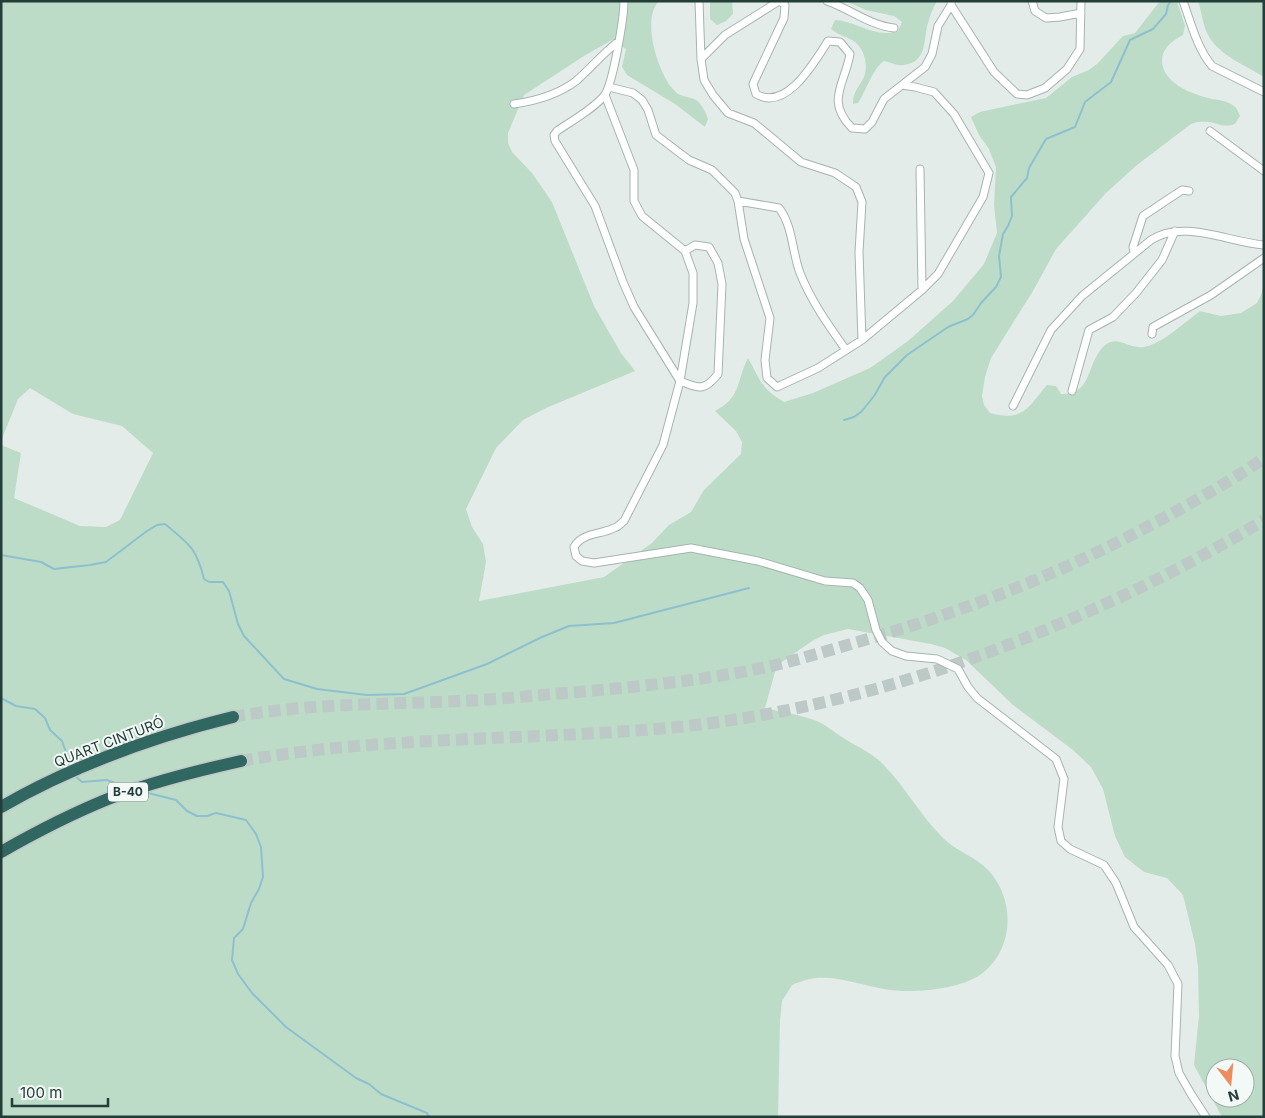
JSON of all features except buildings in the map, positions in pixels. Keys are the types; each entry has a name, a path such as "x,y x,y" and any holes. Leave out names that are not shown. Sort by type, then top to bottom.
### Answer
{"highway":[{"name":"QUART CINTURÓ","path":"1,807 69,772 126,748 233,717"},
{"name":"B-40","path":"1,852 51,824 131,791 208,768 241,761"}],"street":[{"path":"624,1 619,41 605,95 558,131 554,135 555,141 595,206 634,307 680,382 697,387 710,384 718,374 722,284 718,263 709,247 695,245 685,251"},
{"path":"699,1 701,59 704,80 713,95 728,113 754,123 801,162 834,173 856,187 862,202 859,252 862,340"},
{"path":"701,59 725,35 779,1 785,4 784,18 753,84 756,94 764,99 775,98 791,89 813,64 828,42 840,42 850,54 837,97 843,119 852,128 865,129 872,122 884,99 925,67 932,54 938,26 951,3 994,72 1017,94 1027,95 1045,88 1067,69 1080,49 1081,1"},
{"path":"827,1 854,12 875,24 894,28"},
{"path":"1032,1 1035,11 1046,18 1081,13"},
{"path":"1183,1 1197,40 1212,66 1264,92"},
{"path":"514,104 535,100 575,82 619,41"},
{"path":"608,87 633,94 642,100 648,110 656,135 689,160 712,170 735,193 744,239 770,318 765,360 767,378 777,387 818,368 862,340 922,290 938,274 983,197 989,173 954,114 934,92 902,85"},
{"path":"605,95 634,170 634,201 642,216 685,251 693,273 693,303 680,382 663,445 624,521 616,528 584,536 574,547 576,556 582,561 594,563 691,548 758,562 825,581 853,583 860,588 868,600 876,630 882,642 892,651 906,656 937,660 958,669 977,698 1056,759 1064,779 1058,827 1061,841 1070,849 1104,865 1116,883 1134,927 1168,965 1178,984 1176,1056 1179,1073 1190,1094 1206,1117"},
{"path":"1210,131 1264,171"},
{"path":"920,169 922,290"},
{"path":"1134,252 1143,216 1182,190 1189,192"},
{"path":"738,201 779,208 785,216 800,273 820,313 846,350"},
{"path":"1072,391 1089,330 1113,316 1136,293 1162,260 1175,231"},
{"path":"1013,406 1051,330 1082,296 1156,236 1175,231 1200,232 1264,245"},
{"path":"1152,334 1153,327 1211,295 1264,258"}],"green space":[{"path":"1,1 659,1 654,9 651,20 657,58 672,88 682,96 700,103 708,119 705,127 675,104 627,75 622,67 626,49 612,40 524,95 508,133 508,143 512,152 532,173 552,202 594,306 621,353 635,371 546,408 523,420 496,448 466,509 472,527 483,544 486,562 479,601 604,577 652,543 669,525 691,512 704,490 741,454 742,442 736,431 715,411 724,406 734,394 748,358 765,387 784,402 813,393 870,368 908,341 953,301 984,264 997,233 994,205 996,167 989,149 979,135 971,117 980,112 1046,98 1072,77 1089,70 1097,64 1123,36 1135,33 1160,1 1177,1 1185,26 1183,35 1172,42 1162,56 1167,75 1172,81 1186,90 1231,104 1236,108 1240,116 1235,124 1229,125 1205,121 1191,124 1137,165 1106,193 1056,249 1033,291 991,358 982,396 984,405 990,413 1011,416 1018,414 1030,406 1047,385 1056,386 1061,394 1071,393 1079,389 1088,377 1098,353 1109,343 1115,341 1135,347 1148,346 1168,336 1200,311 1221,316 1241,313 1257,303 1264,285 1264,1117 1222,1117 1217,1108 1255,1108 1255,1058 1205,1058 1205,1085 1194,1065 1199,1016 1198,967 1195,944 1183,895 1167,878 1144,872 1125,857 1115,836 1103,789 1091,767 1073,750 1013,705 966,660 945,648 848,629 824,635 812,641 782,662 775,672 765,708 817,721 881,762 943,838 984,866 998,883 1007,911 1005,939 1000,953 980,975 959,984 934,990 907,991 884,989 828,978 805,980 792,985 782,1001 778,1117 2,1117 1,445 21,453 14,498 80,526 106,527 120,520 153,453 122,426 73,414 30,388 18,399 1,441"},
{"path":"710,1 732,1 733,14 726,21 717,25 710,19"},
{"path":"845,1 937,1 929,20 921,55 917,60 900,65 884,61 873,74 858,103 853,104 855,93 865,74 864,54 855,42 831,29 835,20 882,33 898,31 902,22 894,16 866,10"},
{"path":"1198,1 1264,1 1264,77 1230,57 1215,45 1205,28"}],"waterway":[{"path":"844,420 854,417 862,411 874,396 885,377 907,355 948,327 968,319 996,287 1001,277 999,256 1003,234 1012,216 1011,197 1027,178 1029,168 1046,139 1075,127 1085,102 1111,82 1130,40 1153,29 1166,14 1171,1"},
{"path":"1,555 41,562 54,569 106,562 147,531 157,525 165,524 190,547 198,560 204,579 209,582 223,582 229,591 238,624 244,636 284,679 317,689 367,695 404,694 487,664 569,626 614,623 749,588"},
{"path":"1,698 16,706 35,709 45,718 50,730 62,741 71,766"},
{"path":"74,775 82,782 107,780 125,787"},
{"path":"144,792 176,800 187,811 197,816 207,816 216,813 246,820 256,834 261,847 263,877 251,903 243,929 234,938 232,960 238,974 252,993 286,1027 381,1094 427,1113 429,1117"}],"tunnel":[{"path":"233,717 302,708 508,698 671,683 779,664 942,616 1058,570 1134,534 1206,494 1264,458"},
{"path":"241,761 350,747 678,727 728,721 827,702 923,675 971,659 1064,622 1166,575 1264,520"}]}
